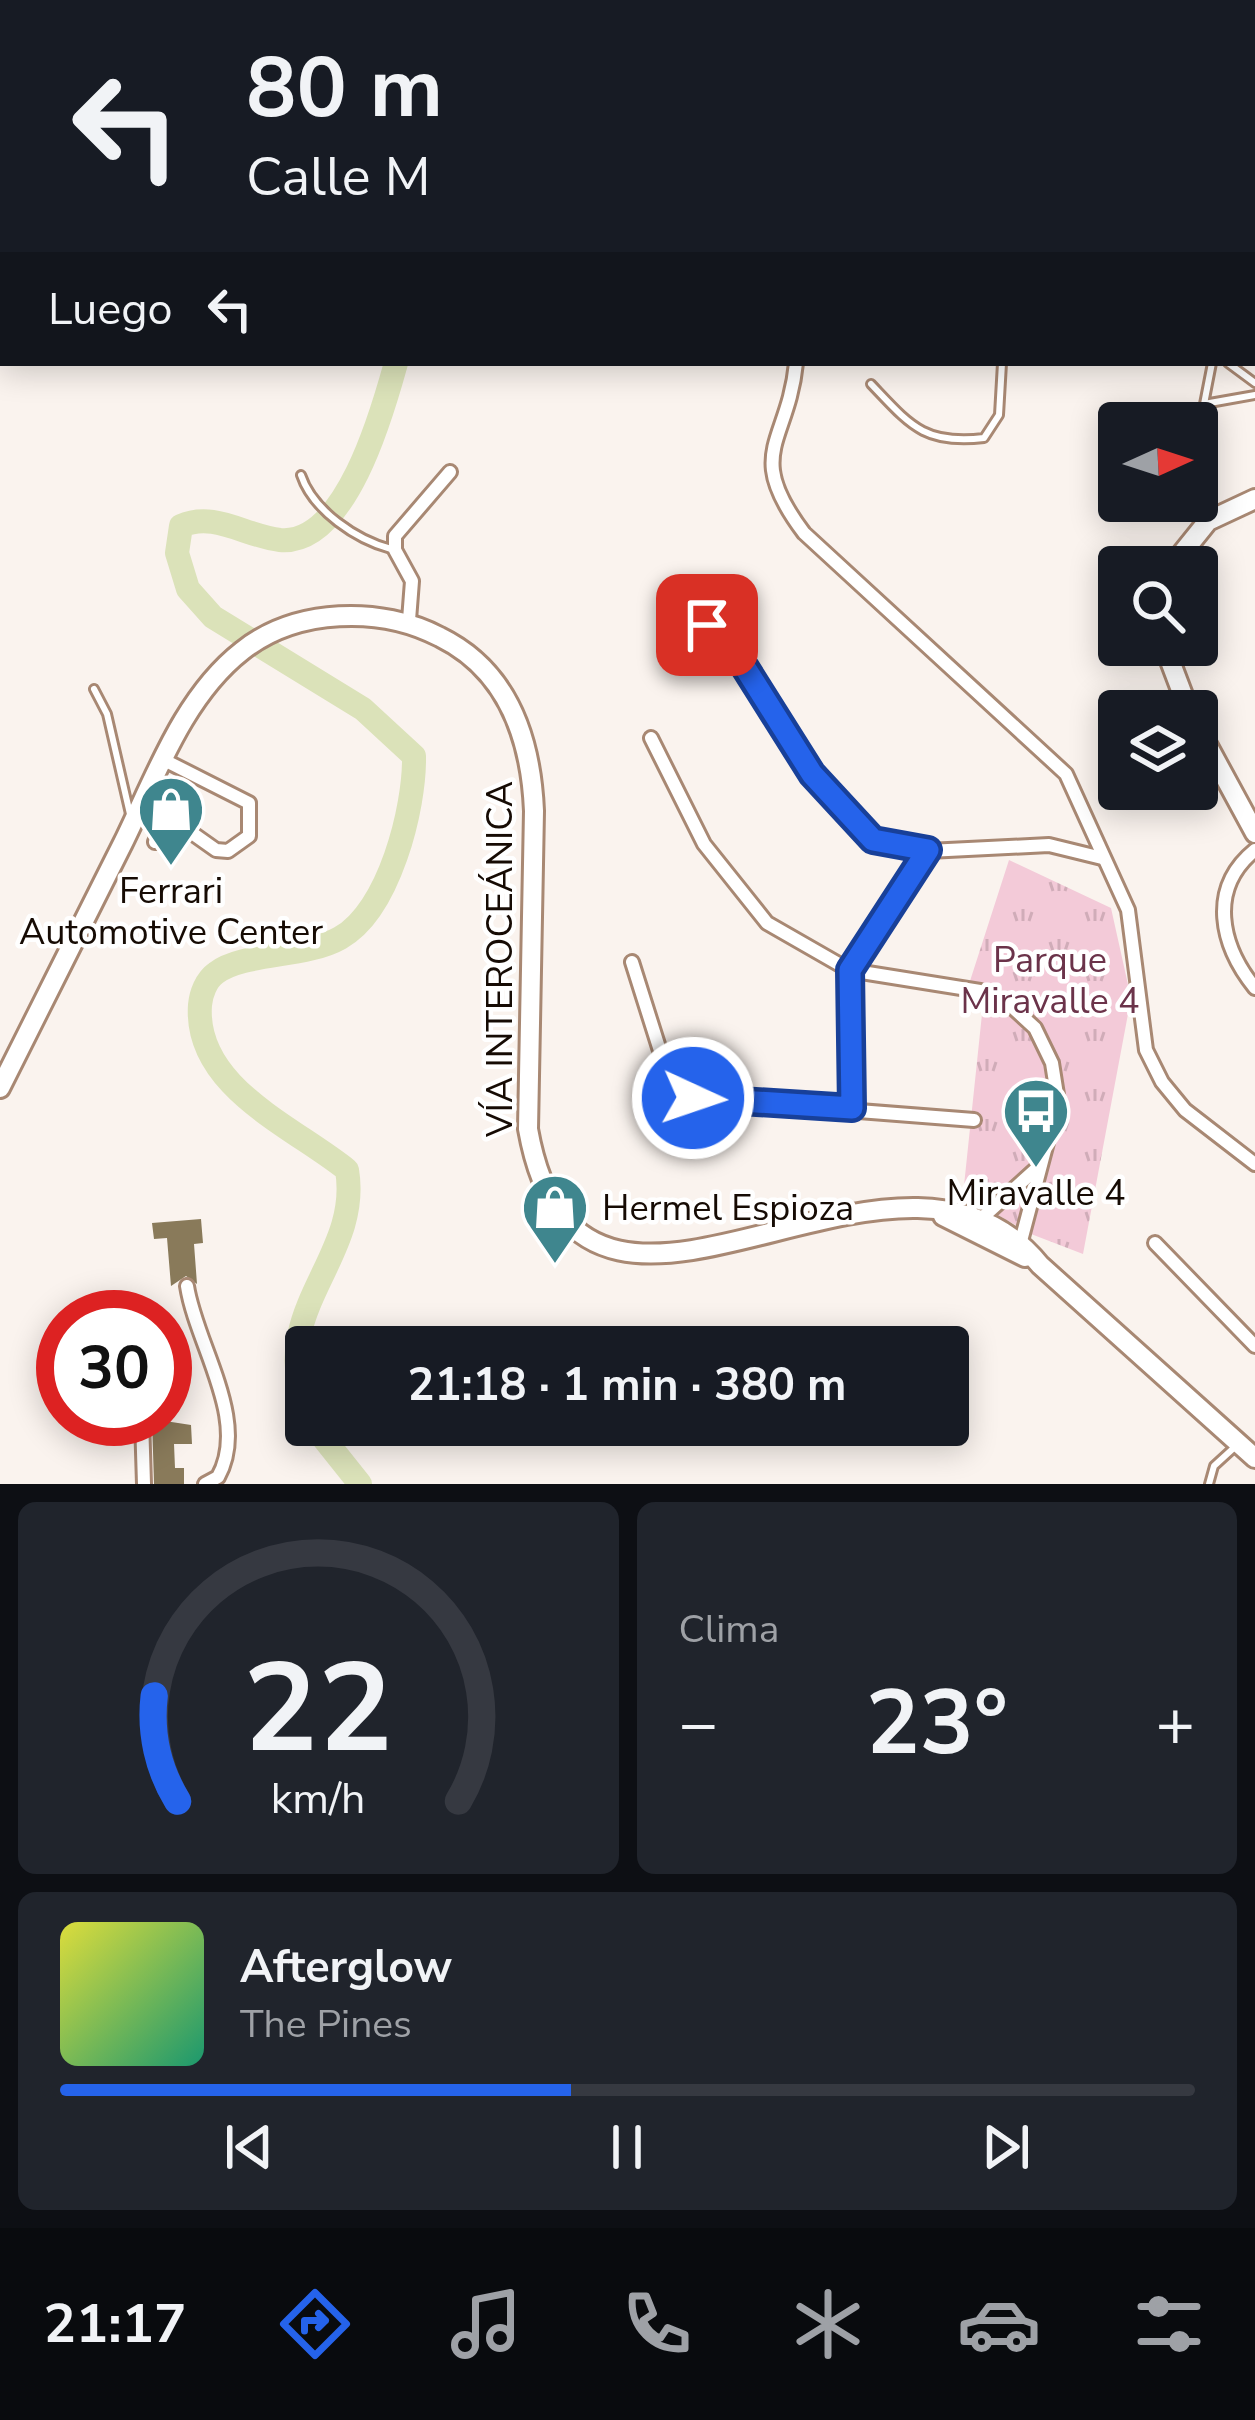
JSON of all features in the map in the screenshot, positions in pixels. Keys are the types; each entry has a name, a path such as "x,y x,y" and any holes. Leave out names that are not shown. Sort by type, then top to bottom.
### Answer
{"main road":[{"path":"1188,546 1208,520 1255,500"},
{"name":"VÍA INTEROCEÁNICA","path":"0,1088 173,741 216,675 241,651 288,625 337,618 409,620 476,660 522,725 532,766 534,812 528,1129 535,1168 561,1217 606,1244 664,1255 714,1249 879,1208 946,1206 982,1217 1021,1241 1040,1265 1255,1458"},
{"path":"1218,765 1255,833"},
{"name":"VÍA INTEROCEÁNICA","path":"919,1207 1040,1265"}],"street":[{"path":"795,366 769,456 784,506 804,533 1066,774 1128,910 1146,1050 1162,1082 1185,1110 1255,1164"},
{"path":"409,620 412,581 394,550 395,536 449,472"},
{"path":"707,625 722,631 812,774 873,840 928,850 1048,845 1102,858"},
{"path":"651,738 704,844 767,923 850,970 980,992 1010,1005 1035,1028 1052,1063 1058,1101 1051,1138 1036,1170 1021,1241"},
{"path":"155,842 164,822 175,821 216,850 228,851 249,836 252,824 249,802 164,760"},
{"path":"852,1108 850,970 928,850"},
{"path":"1249,854 1231,880 1223,920 1232,960 1255,988"},
{"path":"632,962 662,1057 693,1098 974,1120"},
{"path":"982,1217 1036,1170"},
{"path":"1155,1243 1255,1346"},
{"path":"188,1286 219,1389 228,1442 218,1477 205,1484"},
{"path":"143,1446 144,1484"}],"lane":[{"path":"871,384 917,431 952,442 984,438 999,415 1003,366"},
{"path":"1210,366 1204,404 1255,395"},
{"path":"301,475 305,488 359,541 394,550"},
{"path":"94,689 107,714 133,823"},
{"path":"1208,1484 1214,1466 1239,1443"}],"green space":[{"name":"Parque Miravalle 4","path":"1009,860 1111,908 1131,998 1083,1254 1031,1234 963,1195 982,1014 970,981"}],"building":[{"path":"201,1219 203,1243 194,1244 197,1284 186,1276 171,1286 167,1238 154,1239 152,1223"},
{"path":"153,1446 174,1446 175,1468 184,1468 184,1484 154,1484"}],"waterway":[{"path":"302,1326 341,1231 348,1201 347,1170 230,1082 202,1034 201,1001 209,979 228,966 326,944 357,925 396,856 410,803 414,756 363,709 213,617 188,589 177,553 181,526 193,522 218,523 280,540 303,536 324,521 358,471 395,366"},
{"path":"330,1446 360,1484"}],"place":[{"name":"Ferrari Automotive Center","path":"171,868"},
{"name":"Miravalle 4","path":"1036,1170"},
{"name":"Hermel Espioza","path":"555,1266"}],"route":[{"path":"693,1098 852,1108 850,970 928,850 873,840 812,774 722,631 707,625"}]}
